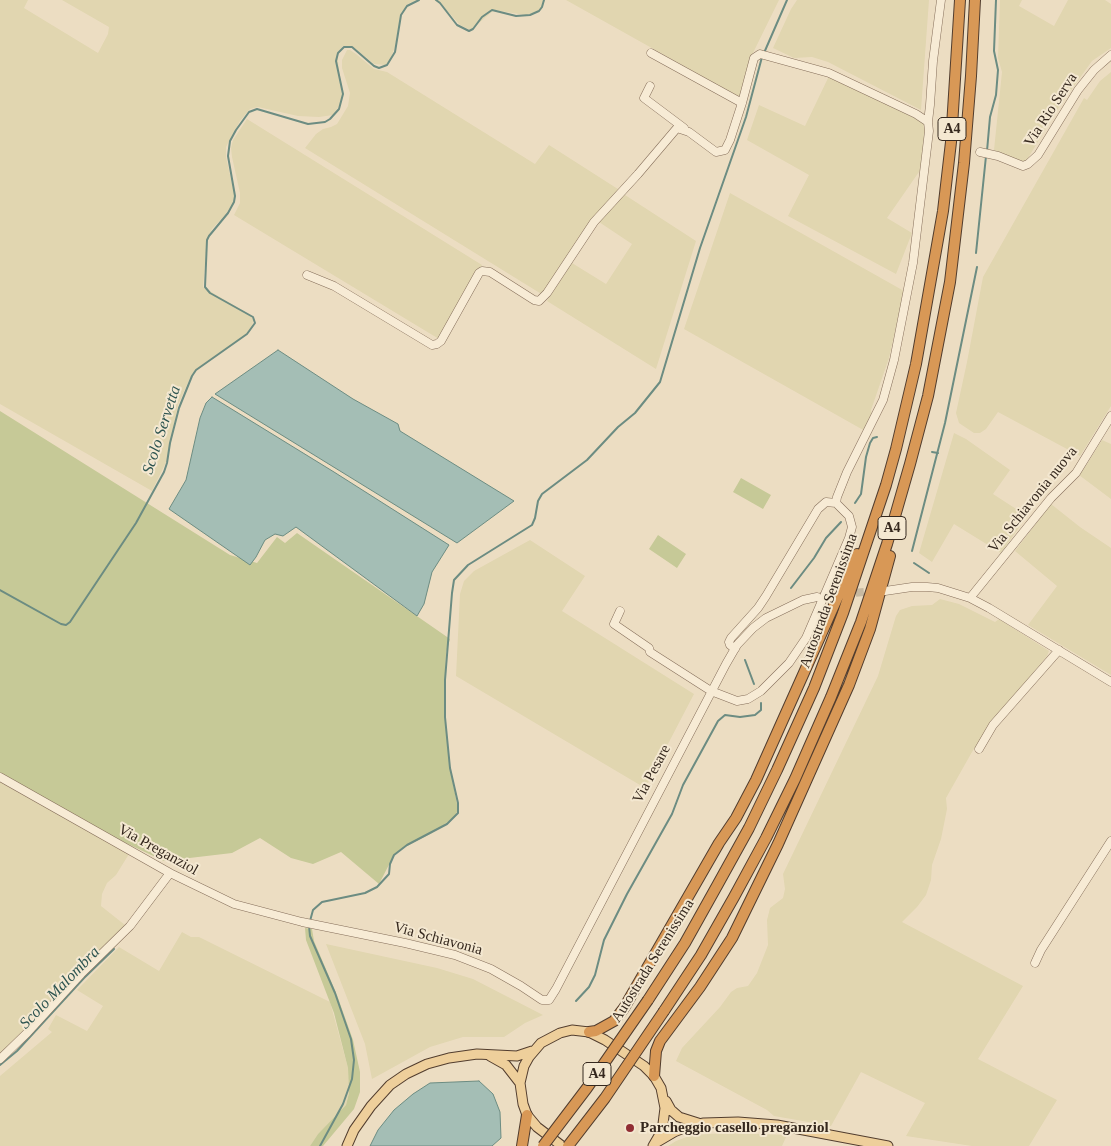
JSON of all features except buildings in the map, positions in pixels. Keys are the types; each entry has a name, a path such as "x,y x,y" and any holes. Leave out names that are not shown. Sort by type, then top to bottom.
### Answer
{"highway":[{"name":"Autostrada Serenissima","path":"543,1146 587,1088 685,943 749,828 777,770 814,688 843,613 886,484 916,364 942,210 951,142 960,0"},
{"name":"A4","path":"568,1146 605,1098 664,1012 701,955 734,897 795,779 831,697 860,622 887,544 928,396 950,282 972,76 975,0"},
{"path":"654,1076 656,1051 660,1040 700,987 732,938 778,844 849,685 870,629 901,517 908,490 910,464"},
{"path":"589,1032 596,1031 614,1021 624,1008 719,842 736,818 756,780 858,550 876,500 886,484"},
{"path":"522,1146 527,1115"}],"main road":[{"path":"562,1146 537,1127 527,1115 523,1104 520,1083 524,1066 535,1050 550,1038 572,1030 589,1032 622,1050 644,1066 654,1076 671,1110 684,1120 704,1123 738,1122 777,1125 888,1146"},
{"path":"347,1146 354,1130 371,1106 390,1085 406,1074 427,1064 449,1058 477,1054 517,1056 535,1050"},
{"path":"488,1055 506,1065 520,1083"},
{"path":"654,1145 665,1116 664,1099"},
{"path":"654,1145 674,1132 704,1123"}],"street":[{"path":"836,503 847,472 883,400 894,360 913,263 941,0"},
{"path":"651,53 742,104"},
{"path":"650,86 644,98 716,152 725,150 730,140 754,58 757,54 828,73 916,114 928,122"},
{"name":"Via Rio Serva","path":"985,153 1024,166 1034,160 1078,90 1094,70 1111,55"},
{"path":"307,275 334,286 426,343 437,344 446,333 479,273 482,271 490,272 534,300 542,298 594,222 672,133 677,128 684,129"},
{"name":"Via Schiavonia nuova","path":"970,598 1052,498 1076,473 1111,416"},
{"path":"620,611 614,624 650,648 650,652 712,691 736,701 748,699 761,691 776,677 801,647 829,587 852,527 849,516 836,503 826,502 818,510 758,608 731,638 730,645 735,649"},
{"path":"885,590 912,587 938,588 970,598 1111,682"},
{"name":"Via Pesare","path":"549,1000 735,649 753,628 766,618 803,600 817,597"},
{"path":"979,749 993,726 1059,650"},
{"name":"Via Preganziol","path":"0,777 170,873 234,904 315,925"},
{"path":"1035,963 1041,950 1111,841"},
{"path":"0,1059 21,1040 81,974 130,926 170,873"},
{"name":"Via Schiavonia","path":"315,925 405,943 468,959 507,977 542,1000 549,1000"}],"shaded area":[{"path":"0,0 28,0 24,8 98,53 108,34 109,27 62,0 417,0 408,4 401,13 395,47 389,62 385,65 374,64 352,46 343,46 337,53 342,95 341,103 333,115 319,117 298,116 258,107 250,109 240,121 230,139 226,147 226,157 234,193 234,202 212,229 207,240 203,287 250,315 253,320 252,328 247,334 203,364 190,378 178,405 168,458 152,491 0,404"},
{"path":"434,0 545,0 542,9 538,12 525,15 494,10 472,29 468,29 460,25 441,4"},
{"path":"566,0 779,0 752,55 741,98"},
{"path":"797,0 929,0 921,110 828,62 812,57 794,58 773,48"},
{"path":"1000,0 1022,0 1019,6 1054,26 1068,0 1105,0 1111,4 1111,48 1092,61 1059,107 1025,163 994,150 1002,72 998,58"},
{"path":"347,50 356,54 374,69 387,72 535,164 549,145 621,191 543,295 305,148 316,134 323,129 337,124 348,106 350,93 342,68 342,60"},
{"path":"1111,72 1111,406 1080,456 998,412 986,429 980,433 974,433 959,423 956,413 983,277 1084,98 1087,100 1100,81"},
{"path":"829,76 924,121 925,130 921,169 887,218 912,233 896,274 788,216 809,175 747,140 759,105 805,126"},
{"path":"247,119 482,265 442,337 439,339 234,215 240,203 240,193 231,148 233,140"},
{"path":"730,193 904,291 889,358 871,410 872,415 865,431 684,329"},
{"path":"625,195 696,241 656,369 547,301 572,263 606,284 632,244 599,222"},
{"path":"954,433 966,439 1010,470 993,494 1027,516 1001,553 954,524 932,562 919,553"},
{"path":"1102,440 1111,444 1111,499 1079,475"},
{"path":"1051,504 1111,548 1111,675 1028,625 1057,586 1015,551"},
{"path":"530,540 585,576 562,611 694,694 645,788 456,676 460,594 464,581 474,571"},
{"path":"940,599 959,604 995,622 999,619 1049,651 1047,656 990,725 946,798 947,809 941,839 932,865 931,880 926,895 902,922 1023,986 978,1059 1057,1100 1029,1146 972,1146 906,1136 925,1103 861,1072 831,1126 774,1116 767,1110 676,1061 682,1048 720,1007 731,992 737,988 748,986 757,973 768,945 767,920 770,908 783,898 785,889 783,874 878,676 896,616 900,610 912,606 932,605"},
{"path":"0,781 129,854 116,875 107,883 102,894 101,906 125,925 63,988 13,1043 0,1054"},
{"path":"182,932 191,937 199,937 330,1002 348,1068 349,1093 346,1105 318,1134 310,1146 0,1146 0,1076 52,1032 48,1029 56,1015 87,1031 103,1006 77,990 119,947 159,971"},
{"path":"326,944 437,968 473,979 543,1015 525,1023 504,1037 463,1037 430,1047 372,1079 365,1044"},
{"path":"728,1133 787,1135 782,1146 668,1146 692,1135"}],"green space":[{"path":"0,411 230,555 257,563 277,537 285,543 297,533 450,639 446,653 445,717 450,768 458,809 455,817 394,855 379,884 341,852 313,864 291,858 260,838 232,853 164,861 62,813 0,777"},
{"path":"741,478 771,495 763,509 733,492"},
{"path":"658,535 686,554 677,568 649,549"},
{"path":"305,928 312,929 314,941 337,995 353,1040 360,1072 360,1092 354,1109 323,1146 310,1146 318,1134 346,1105 349,1093 348,1068 334,1013 306,940"}],"water":[{"path":"278,350 353,399 398,424 400,431 514,501 457,543 215,394"},
{"path":"212,397 449,545 432,572 424,604 417,616 296,527 283,536 275,534 265,540 250,565 169,509 186,480 200,418 206,403"},
{"path":"479,1081 493,1094 500,1112 501,1138 492,1146 370,1146 378,1130 394,1110 430,1083"}],"waterway":[{"name":"Scolo Servetta","path":"0,590 61,624 66,625 70,622 136,523 164,472 179,408 192,376 196,370 247,334 255,323 253,317 210,293 205,287 207,240 234,202 235,196 228,156 230,141 236,130 249,112 257,109 308,124 325,122 330,119 339,109 343,94 336,61 338,53 344,47 352,47 374,66 379,68 387,65 395,52 401,15 407,6 419,0"},
{"name":"Scolo Servetta","path":"436,0 457,25 469,31 473,29 482,17 492,10 516,16 530,15 539,11 544,0"},
{"path":"764,53 787,0"},
{"path":"987,151 990,117 996,95 998,70 994,51 996,0"},
{"path":"310,921 313,910 322,902 365,893 377,887 389,874 390,864 394,855 407,845 447,824 458,813 458,803 450,768 445,717 445,680 454,580 468,565 532,525 538,501 542,494 587,460 618,427 635,413 660,382 700,248 746,117 762,57"},
{"path":"976,253 986,156"},
{"path":"912,551 945,423 977,267"},
{"path":"855,503 861,494 866,457 870,443 873,438 877,437"},
{"path":"932,452 938,453"},
{"path":"791,588 814,558 826,538 841,522"},
{"path":"914,563 929,573"},
{"path":"745,660 754,684"},
{"path":"576,1001 589,987 595,975 604,940 627,894 672,814 683,785 718,721 725,715 740,717 755,715 761,710 761,703"},
{"path":"309,926 310,936 335,993 351,1039 354,1060 352,1079 343,1104 320,1146"},
{"name":"Scolo Malombra","path":"0,1065 17,1051 84,978 114,949"}],"tunnel":[{"path":"820,596 876,591"}],"place":[{"name":"Parcheggio casello preganziol","path":"630,1128"}]}
